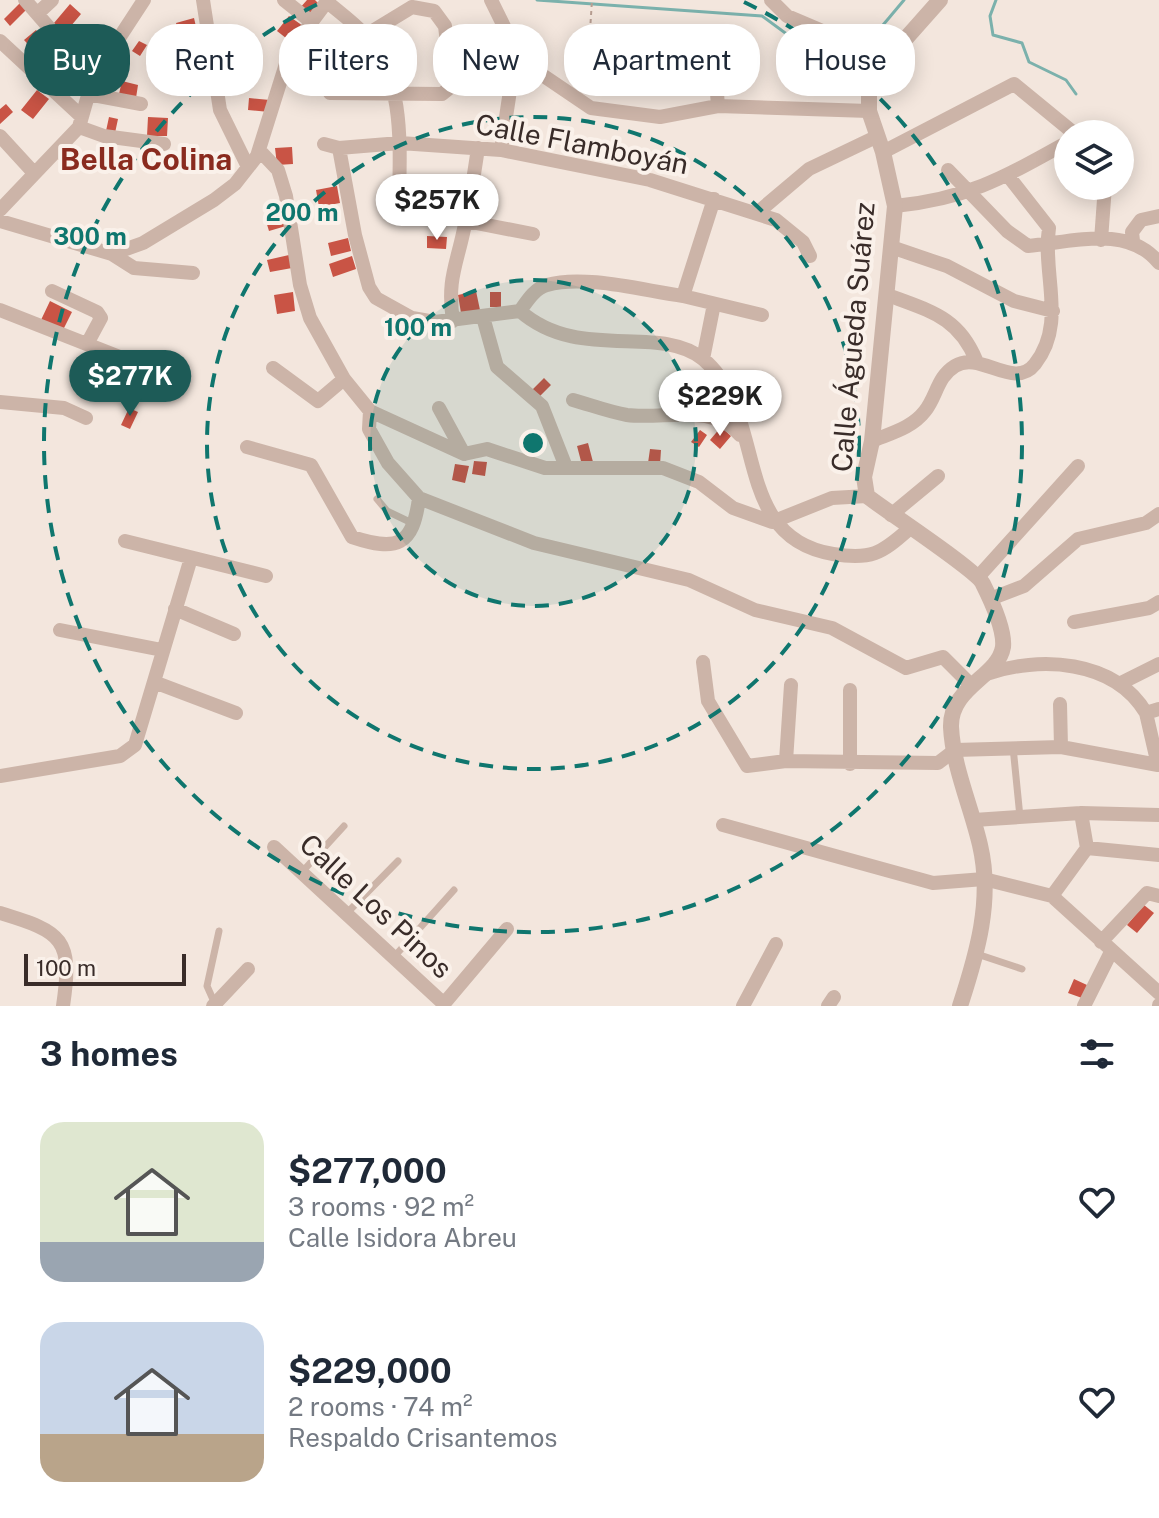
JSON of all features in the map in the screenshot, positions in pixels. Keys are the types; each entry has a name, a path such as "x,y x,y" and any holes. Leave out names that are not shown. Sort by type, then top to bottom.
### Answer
{"street":[{"path":"25,0 47,24"},
{"path":"38,13 52,0"},
{"path":"128,24 144,0"},
{"path":"203,0 220,110 248,167"},
{"path":"284,0 309,20"},
{"path":"491,0 503,24"},
{"path":"771,0 787,16 806,24"},
{"name":"Calle Águeda Suárez","path":"940,0 869,80 869,111 895,206 872,441 864,477 867,496 909,529 979,576"},
{"path":"112,254 143,243 214,200 248,167 260,151 290,51 309,20 327,1 353,24"},
{"path":"384,24 412,7 434,11 442,18 452,86 442,94 417,94"},
{"path":"0,41 80,122 104,136 164,144"},
{"path":"548,79 591,108 660,117 718,106 869,111"},
{"path":"757,213 809,169 880,144 1014,84 1058,120"},
{"path":"2,202 34,173 80,122 87,96"},
{"path":"99,96 141,104"},
{"path":"393,96 400,143 399,200"},
{"path":"501,150 509,96"},
{"path":"717,96 718,106"},
{"path":"0,136 34,173"},
{"name":"Calle Flamboyán","path":"324,144 339,148 400,143 501,150 650,180 757,213 791,230 810,256"},
{"path":"339,148 369,287 376,298 412,318 453,321 520,311 538,289 547,284 594,283 683,296 762,315"},
{"path":"453,321 449,292 451,270 466,221 478,148"},
{"path":"895,206 932,202 971,191 1009,177 1054,150"},
{"path":"260,151 278,170 286,196 300,285 310,318 344,379 370,411 464,454 487,449 529,465 663,468 699,482 733,508 772,522 790,539 827,553 870,556 885,550 909,529"},
{"path":"948,170 1007,231 1028,246 1064,239 1133,241 1149,251 1159,263"},
{"path":"872,441 912,425 926,411 945,374 957,364 976,360 1013,374 1031,369 1046,350 1053,311 1046,244 1049,228 1009,177"},
{"path":"683,296 714,199"},
{"path":"1101,240 1104,200"},
{"path":"1133,241 1132,232 1141,220 1159,216"},
{"path":"0,221 112,254 134,268 193,273"},
{"path":"466,221 533,234"},
{"path":"891,247 947,266 1014,301 1053,311"},
{"path":"52,291 97,312 101,318 87,344"},
{"path":"888,295 956,325 968,340 976,360"},
{"path":"703,359 714,304"},
{"path":"0,310 145,367"},
{"path":"520,311 545,330 576,339 660,345 685,349 703,359 734,404 772,522"},
{"path":"483,317 497,367 542,406 566,467"},
{"path":"273,368 318,401 344,379"},
{"path":"573,400 628,415 696,415 718,419 731,424 743,438"},
{"path":"0,402 64,408 86,418"},
{"path":"439,408 464,454"},
{"path":"370,411 369,429 388,463 419,498 534,543 689,580 755,610 832,628 906,668 943,657 976,680"},
{"path":"247,447 311,465 352,537 388,545 404,539 416,525 419,498"},
{"path":"960,1006 977,954 983,922 984,879 974,820 955,750 953,713 976,680 994,665 1003,645 990,599 979,576 1078,466"},
{"path":"891,515 938,476"},
{"path":"772,522 832,498 867,496"},
{"path":"990,599 1024,586 1078,539 1146,523 1159,514"},
{"path":"125,541 266,576"},
{"path":"0,776 128,752 141,736 162,650 191,558"},
{"path":"1074,622 1149,608 1159,602"},
{"path":"175,609 234,634"},
{"path":"60,630 162,650"},
{"path":"703,662 708,701 747,766 786,761 938,763 955,750 1013,747 1061,747 1159,765 1152,711 1119,684 1093,671 1058,663 1015,664 976,680"},
{"path":"1119,684 1159,664"},
{"path":"154,682 236,713"},
{"path":"786,761 791,685"},
{"path":"850,690 850,764"},
{"path":"1060,704 1061,747"},
{"path":"974,820 1081,813 1159,815"},
{"path":"1052,896 1087,848 1081,813"},
{"path":"723,825 933,883 984,879 1052,896 1159,993"},
{"name":"Calle Los Pinos","path":"274,847 443,1005"},
{"path":"1087,848 1159,855"},
{"path":"1084,1006 1106,947 1147,893 1159,896"},
{"path":"0,913 41,926 61,939 67,951 63,1006"},
{"path":"443,1005 507,929"},
{"path":"743,1006 776,944"},
{"path":"214,1005 248,969"}],"lane":[{"path":"377,499 387,511 416,525"},
{"path":"1013,747 1020,817"},
{"path":"302,872 344,826"},
{"path":"346,914 398,861"},
{"path":"393,958 454,890"},
{"path":"214,1005 207,986 219,931"},
{"path":"977,954 1022,969"}],"path":[{"path":"592,0 592,24"}],"building":[{"path":"307,0 315,0 321,6 309,19 299,9"},
{"path":"20,3 26,10 10,26 4,19"},
{"path":"70,4 81,14 73,24 54,23"},
{"path":"289,16 300,24 283,24"},
{"path":"194,18 195,24 176,24"},
{"path":"139,41 146,44 140,56 132,51"},
{"path":"130,83 138,85 136,98 128,96 130,96"},
{"path":"32,96 49,99 33,119 21,110"},
{"path":"249,98 270,100 269,112 248,110"},
{"path":"6,104 13,112 0,124 0,109"},
{"path":"109,117 118,119 115,133 106,131"},
{"path":"148,117 168,118 167,136 147,136"},
{"path":"292,147 293,164 277,165 275,148"},
{"path":"66,151 76,161 68,170 58,159"},
{"path":"337,186 340,203 319,207 316,190"},
{"path":"283,213 286,226 269,231 265,218"},
{"path":"427,236 447,237 446,249 427,248"},
{"path":"348,238 351,251 331,256 328,243"},
{"path":"289,255 292,268 270,272 267,260"},
{"path":"352,256 356,269 333,277 329,264"},
{"path":"476,291 480,310 461,313 458,295"},
{"path":"293,292 295,311 277,314 274,295"},
{"path":"490,292 501,292 501,307 490,307"},
{"path":"50,301 72,312 63,330 41,320"},
{"path":"92,357 102,362 96,377 85,372"},
{"path":"544,378 551,385 539,397 532,390"},
{"path":"702,395 703,413 684,414 683,396"},
{"path":"719,395 722,410 712,412 710,397"},
{"path":"129,408 138,412 130,429 121,425"},
{"path":"721,427 731,436 720,449 710,440"},
{"path":"700,430 707,435 699,447 691,442"},
{"path":"588,443 593,462 582,465 577,446"},
{"path":"650,449 661,450 660,465 648,463"},
{"path":"474,461 487,462 485,476 472,474"},
{"path":"455,464 469,466 465,483 452,480"},
{"path":"1144,905 1154,913 1137,933 1127,925"},
{"path":"1074,979 1087,985 1082,998 1068,993"}],"waterway":[{"path":"537,0 762,16 818,57 857,56 904,0"},
{"path":"996,0 990,16 993,35 1022,43 1029,62 1066,80 1076,94"}],"district":[{"name":"Bella Colina","path":"146,160"}]}
